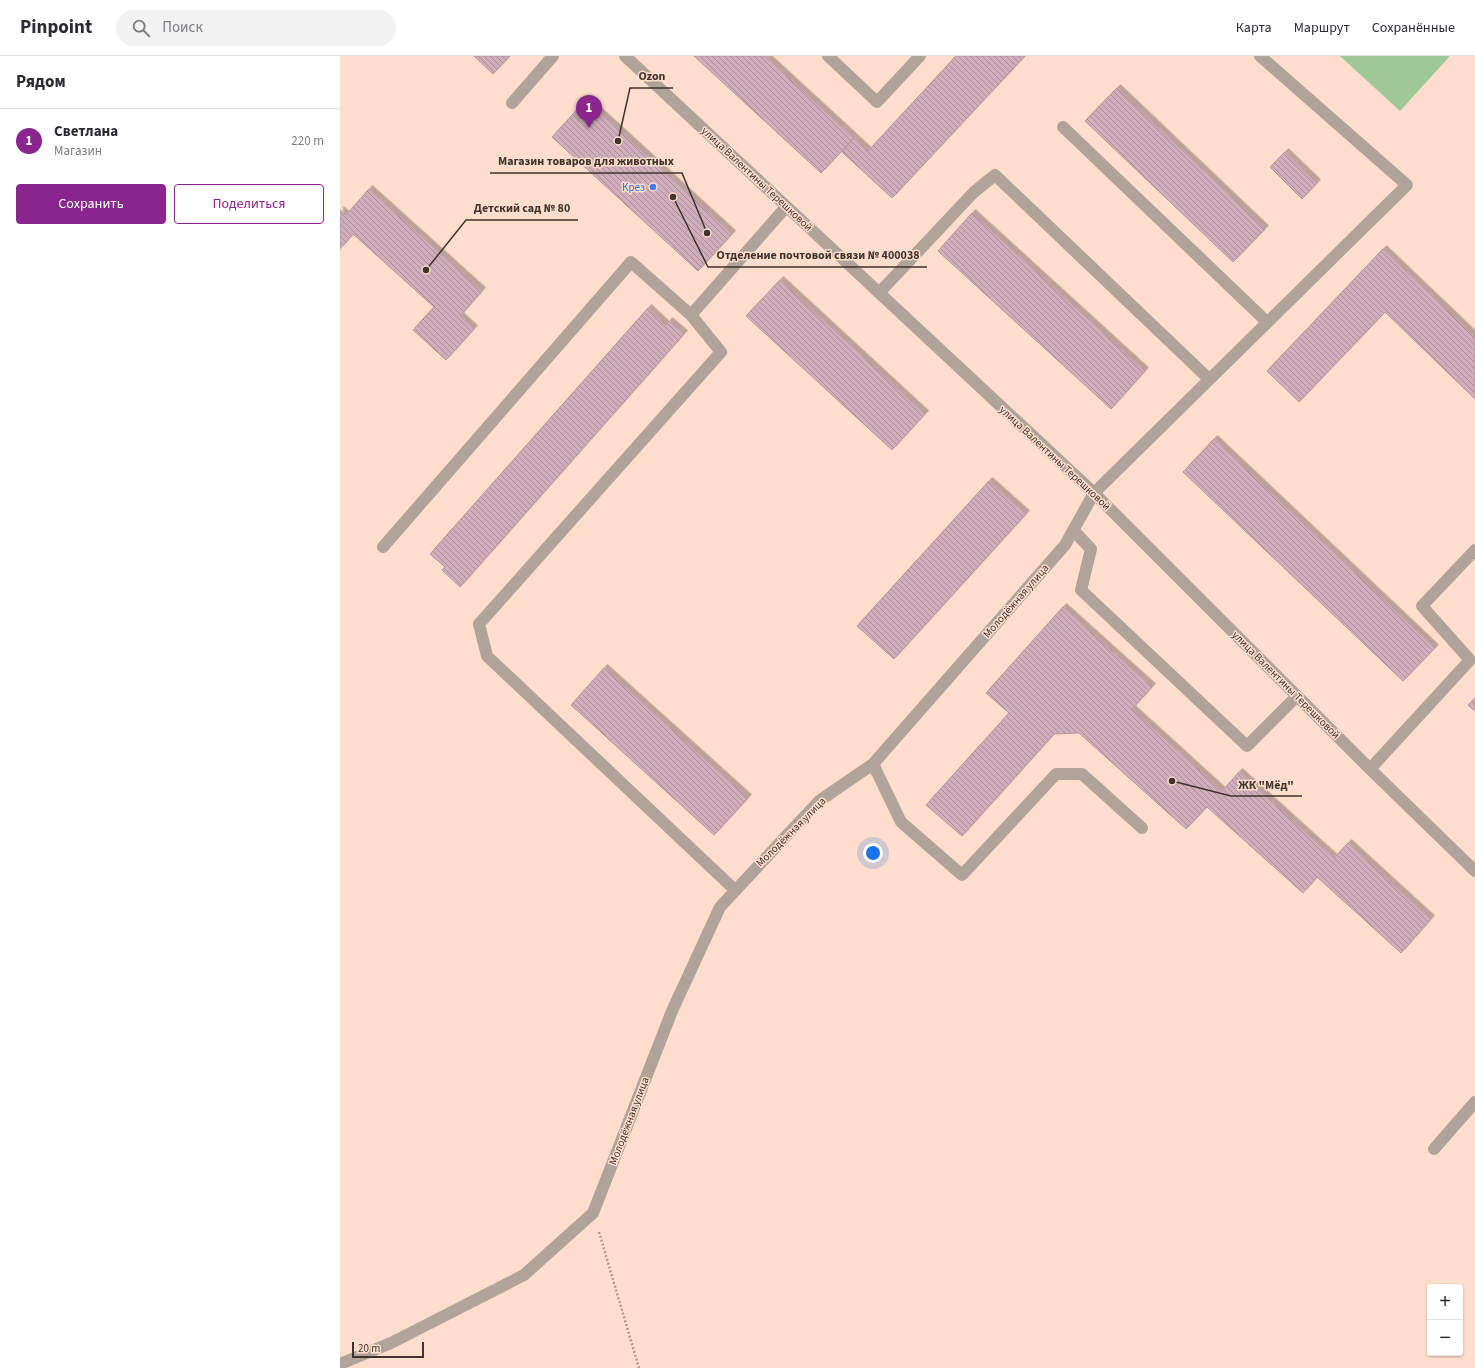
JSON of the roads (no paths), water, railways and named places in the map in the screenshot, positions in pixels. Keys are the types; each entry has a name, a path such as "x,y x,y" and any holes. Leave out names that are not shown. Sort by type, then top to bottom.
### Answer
{"street":[{"path":"512,103 553,56"},
{"name":"улица Валентины Терешковой","path":"625,56 1094,493 1370,769 1475,871"},
{"path":"828,56 876,102 920,56"},
{"name":"Молодёжная улица","path":"340,1364 391,1343 524,1275 593,1213 672,1011 720,907 819,801 873,764 1065,545 1094,493 1407,185 1260,56"},
{"path":"1063,127 1267,322"},
{"path":"879,293 974,192 995,175 1209,379"},
{"path":"691,315 786,207"},
{"path":"383,547 630,262 691,315 720,352 479,624 487,656 735,890"},
{"path":"1073,530 1091,549 1081,590 1247,746 1297,696"},
{"path":"1370,769 1472,660 1422,606 1475,550"},
{"path":"873,764 901,822 962,875 1056,774 1082,774 1142,828"},
{"path":"1434,1149 1475,1102"}],"place":[{"name":"Светлана","path":"589,128"},
{"name":"Ozon","path":"618,141"},
{"name":"Крез","path":"653,187"},
{"name":"Отделение почтовой связи № 400038","path":"673,197"},
{"name":"Магазин товаров для животных","path":"707,233"},
{"name":"Детский сад № 80","path":"426,270"},
{"name":"ЖК \"Мёд\"","path":"1172,781"}]}
